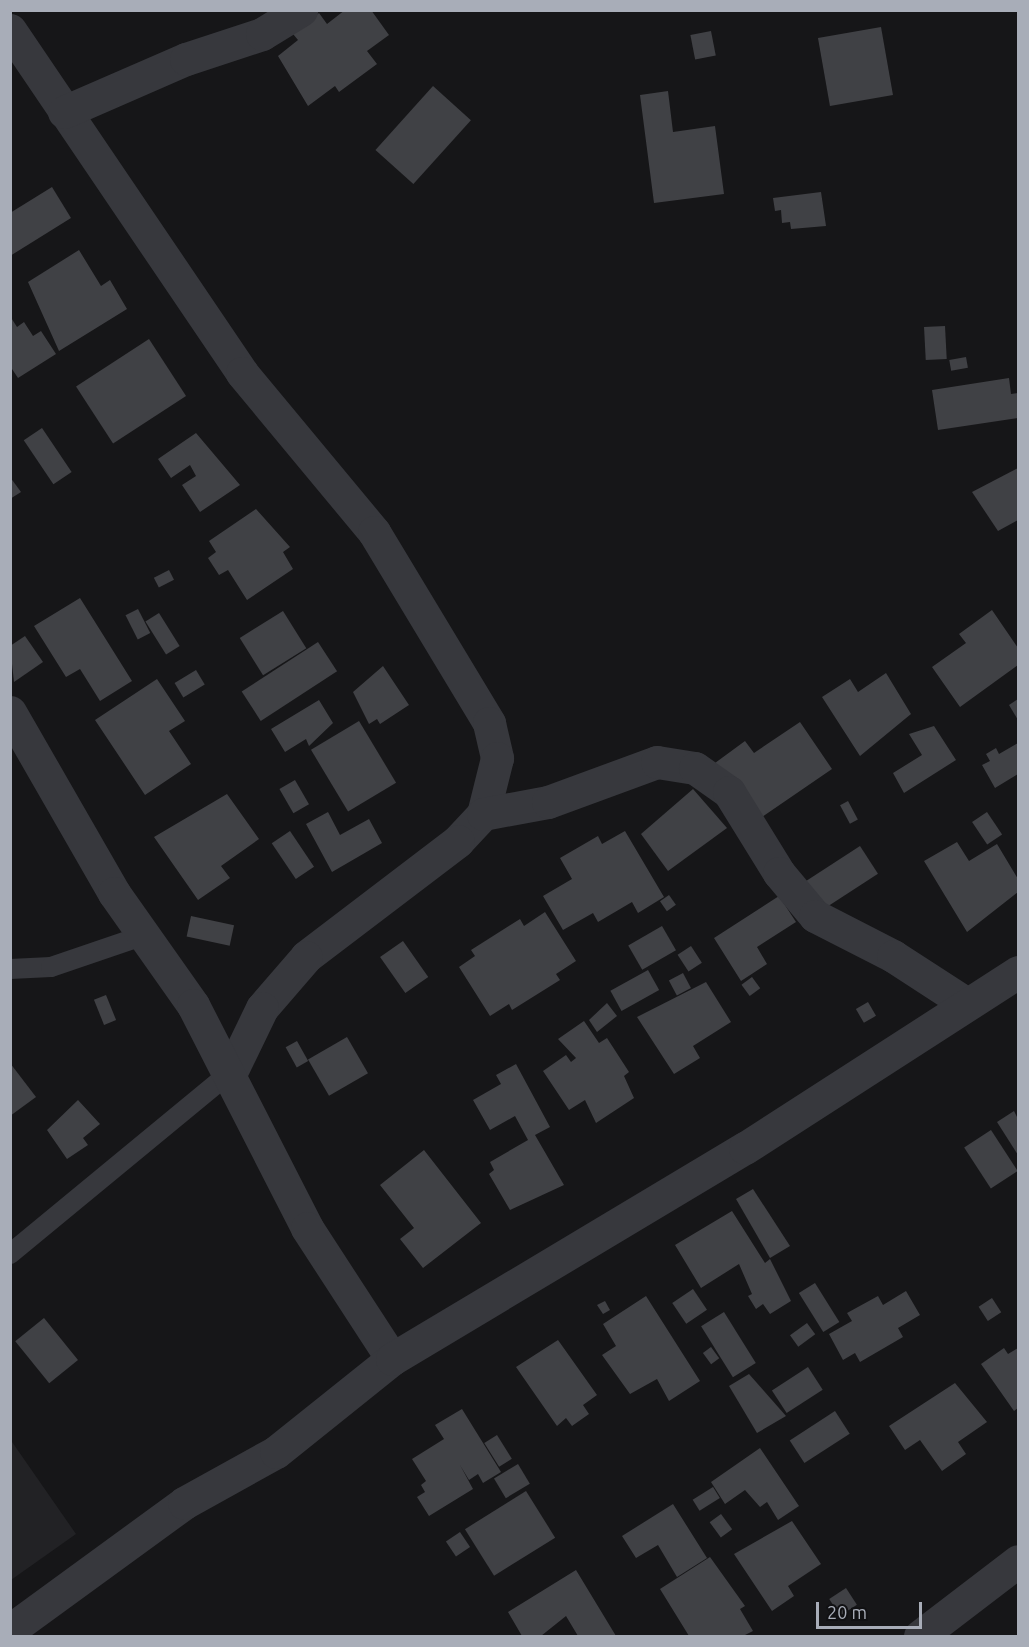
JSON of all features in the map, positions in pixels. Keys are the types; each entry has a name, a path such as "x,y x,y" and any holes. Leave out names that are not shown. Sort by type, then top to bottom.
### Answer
{"street":[{"path":"64,112 186,59 262,34 301,10"},
{"path":"10,30 242,373 374,532 489,723 497,758 483,814 458,841 306,957 262,1008 231,1072"},
{"path":"10,711 142,936 193,1005 231,1072 307,1228 392,1359"},
{"path":"483,814 548,802 657,762 694,768 729,792 780,873 815,916 893,956 967,1004"},
{"path":"10,1630 184,1503 276,1452 392,1359 745,1148 1018,972"},
{"path":"920,1636 1018,1561"}],"lane":[{"path":"10,969 51,967 142,936"},
{"path":"10,1254 231,1072"}],"shaded area":[{"path":"10,1439 76,1534 11,1580 10,1580"}],"building":[{"path":"345,10 371,10 389,35 367,51 377,64 339,92 335,86 308,106 278,56 298,40 293,34 319,13 327,24"},
{"path":"881,27 893,95 830,106 818,38"},
{"path":"711,31 716,56 695,60 690,35"},
{"path":"433,86 471,120 413,184 375,150"},
{"path":"668,91 673,132 715,126 724,194 654,203 640,95"},
{"path":"52,187 71,218 10,256 10,213"},
{"path":"821,192 826,226 791,229 790,222 782,223 781,210 775,211 773,198"},
{"path":"79,250 101,286 110,280 127,309 59,351 28,282"},
{"path":"10,316 17,327 24,322 33,336 41,331 56,354 18,378 10,366"},
{"path":"945,326 947,359 926,360 924,327"},
{"path":"149,339 186,396 113,443 76,386"},
{"path":"966,357 968,368 951,371 949,360"},
{"path":"1009,378 1011,394 1018,393 1018,418 938,430 932,390"},
{"path":"42,428 72,472 53,484 24,440"},
{"path":"196,433 240,485 200,512 182,485 196,476 190,465 171,478 158,459"},
{"path":"1018,468 1018,520 998,531 972,492"},
{"path":"10,477 21,492 10,499"},
{"path":"256,509 290,547 283,552 293,569 247,600 228,570 219,575 208,558 216,552 209,541"},
{"path":"169,570 174,580 159,588 154,578"},
{"path":"80,598 132,681 100,701 80,669 66,677 34,626"},
{"path":"138,609 150,633 138,639 126,615"},
{"path":"992,610 1018,648 1018,665 960,707 932,667 966,643 959,634"},
{"path":"283,611 306,648 263,675 240,638"},
{"path":"159,613 180,646 166,655 145,621"},
{"path":"25,636 43,662 14,682 10,646"},
{"path":"318,642 337,671 261,721 242,692"},
{"path":"383,666 409,705 380,724 377,719 369,724 353,692"},
{"path":"196,670 205,685 183,697 175,683"},
{"path":"886,673 911,714 860,756 822,697 850,679 858,692"},
{"path":"157,679 185,721 169,731 191,764 145,795 95,720"},
{"path":"1018,699 1018,720 1009,705"},
{"path":"319,700 333,723 309,746 306,739 285,752 271,729"},
{"path":"359,721 396,783 348,812 311,750"},
{"path":"800,722 832,769 756,821 715,763 745,741 754,753"},
{"path":"934,726 956,760 904,793 893,773 922,755 909,734"},
{"path":"1018,743 1018,774 995,788 982,765 990,761 986,754 996,748 999,754"},
{"path":"295,780 309,804 293,813 279,789"},
{"path":"693,789 727,828 668,871 641,834"},
{"path":"227,794 259,839 221,866 230,878 198,900 154,837"},
{"path":"848,801 858,820 850,824 840,805"},
{"path":"328,812 340,835 369,819 382,843 332,872 306,824"},
{"path":"987,812 1002,834 987,844 972,822"},
{"path":"290,831 314,867 296,879 272,843"},
{"path":"625,831 664,897 638,913 632,902 598,922 593,913 563,930 543,896 572,879 560,858 598,836 602,844"},
{"path":"957,842 969,861 997,844 1018,879 1018,892 967,932 924,861"},
{"path":"860,846 878,874 822,910 804,882"},
{"path":"669,895 676,905 667,911 660,901"},
{"path":"779,896 796,922 757,947 767,964 741,981 714,938"},
{"path":"545,912 576,961 556,974 560,980 512,1010 509,1004 490,1016 459,967 475,956 471,950 520,919 524,926"},
{"path":"191,916 234,925 230,946 187,937"},
{"path":"662,926 676,950 642,970 628,945"},
{"path":"403,941 428,977 405,993 380,957"},
{"path":"691,946 702,963 688,971 678,955"},
{"path":"648,970 659,990 622,1011 610,991"},
{"path":"683,973 691,988 677,996 669,981"},
{"path":"752,977 760,988 750,996 741,985"},
{"path":"706,982 731,1022 693,1046 700,1058 674,1074 637,1017"},
{"path":"106,995 116,1020 104,1025 94,1000"},
{"path":"868,1002 876,1016 864,1023 856,1009"},
{"path":"607,1003 617,1016 597,1032 589,1020"},
{"path":"584,1021 599,1043 607,1038 629,1072 624,1076 634,1098 596,1123 585,1100 569,1110 543,1071 566,1055 571,1062 576,1058 558,1039"},
{"path":"347,1037 368,1073 329,1096 308,1060"},
{"path":"297,1041 308,1061 297,1067 286,1047"},
{"path":"10,1063 36,1097 10,1116"},
{"path":"516,1064 550,1127 535,1135 564,1185 510,1210 489,1174 494,1170 490,1162 528,1140 515,1116 490,1130 473,1100 501,1084 496,1075"},
{"path":"78,1100 100,1124 83,1138 88,1145 67,1159 47,1130"},
{"path":"1014,1111 1018,1119 1018,1155 997,1122"},
{"path":"991,1130 1018,1171 991,1189 964,1147"},
{"path":"424,1150 481,1223 423,1268 400,1239 414,1228 380,1185"},
{"path":"753,1189 790,1246 770,1258 736,1199"},
{"path":"732,1211 765,1263 770,1259 791,1301 770,1314 763,1304 756,1309 748,1296 752,1294 739,1264 701,1288 675,1245"},
{"path":"815,1283 839,1322 823,1332 799,1293"},
{"path":"693,1289 707,1310 686,1324 672,1303"},
{"path":"906,1291 920,1315 898,1328 903,1337 860,1362 855,1353 843,1360 829,1334 852,1321 847,1313 878,1296 883,1305"},
{"path":"646,1296 700,1381 669,1401 657,1379 630,1394 602,1355 616,1346 603,1324"},
{"path":"992,1298 1001,1312 988,1321 979,1307"},
{"path":"605,1301 610,1310 603,1314 597,1305"},
{"path":"724,1312 756,1363 733,1377 701,1326"},
{"path":"44,1318 78,1360 49,1383 15,1341"},
{"path":"807,1323 815,1334 798,1347 790,1335"},
{"path":"558,1340 597,1395 583,1405 589,1414 572,1426 566,1418 557,1426 516,1367"},
{"path":"711,1347 719,1358 711,1364 703,1353"},
{"path":"1004,1348 1008,1354 1018,1348 1018,1408 1014,1411 981,1364"},
{"path":"808,1367 823,1390 787,1413 772,1390"},
{"path":"749,1374 786,1416 757,1433 729,1386"},
{"path":"955,1383 987,1422 958,1442 966,1454 942,1471 920,1440 905,1450 889,1426"},
{"path":"462,1409 501,1472 483,1483 478,1474 469,1480 460,1465 473,1489 429,1516 417,1497 425,1492 421,1485 426,1481 412,1459 444,1439 435,1425"},
{"path":"835,1411 850,1434 804,1463 790,1440"},
{"path":"497,1435 512,1459 499,1467 484,1443"},
{"path":"760,1448 799,1506 778,1520 767,1502 760,1507 745,1490 725,1504 711,1482"},
{"path":"518,1464 530,1484 506,1498 494,1478"},
{"path":"713,1487 720,1498 700,1511 693,1500"},
{"path":"526,1491 555,1538 494,1576 465,1529"},
{"path":"673,1504 707,1558 677,1577 658,1545 636,1558 622,1536"},
{"path":"721,1514 732,1529 721,1538 710,1522"},
{"path":"792,1521 821,1564 788,1586 794,1596 772,1611 734,1554"},
{"path":"460,1532 470,1547 456,1556 446,1542"},
{"path":"710,1557 745,1606 740,1609 753,1631 743,1636 689,1636 660,1589"},
{"path":"576,1570 616,1636 578,1636 566,1616 541,1636 522,1636 508,1612"},
{"path":"846,1588 857,1605 840,1616 829,1599"}]}
